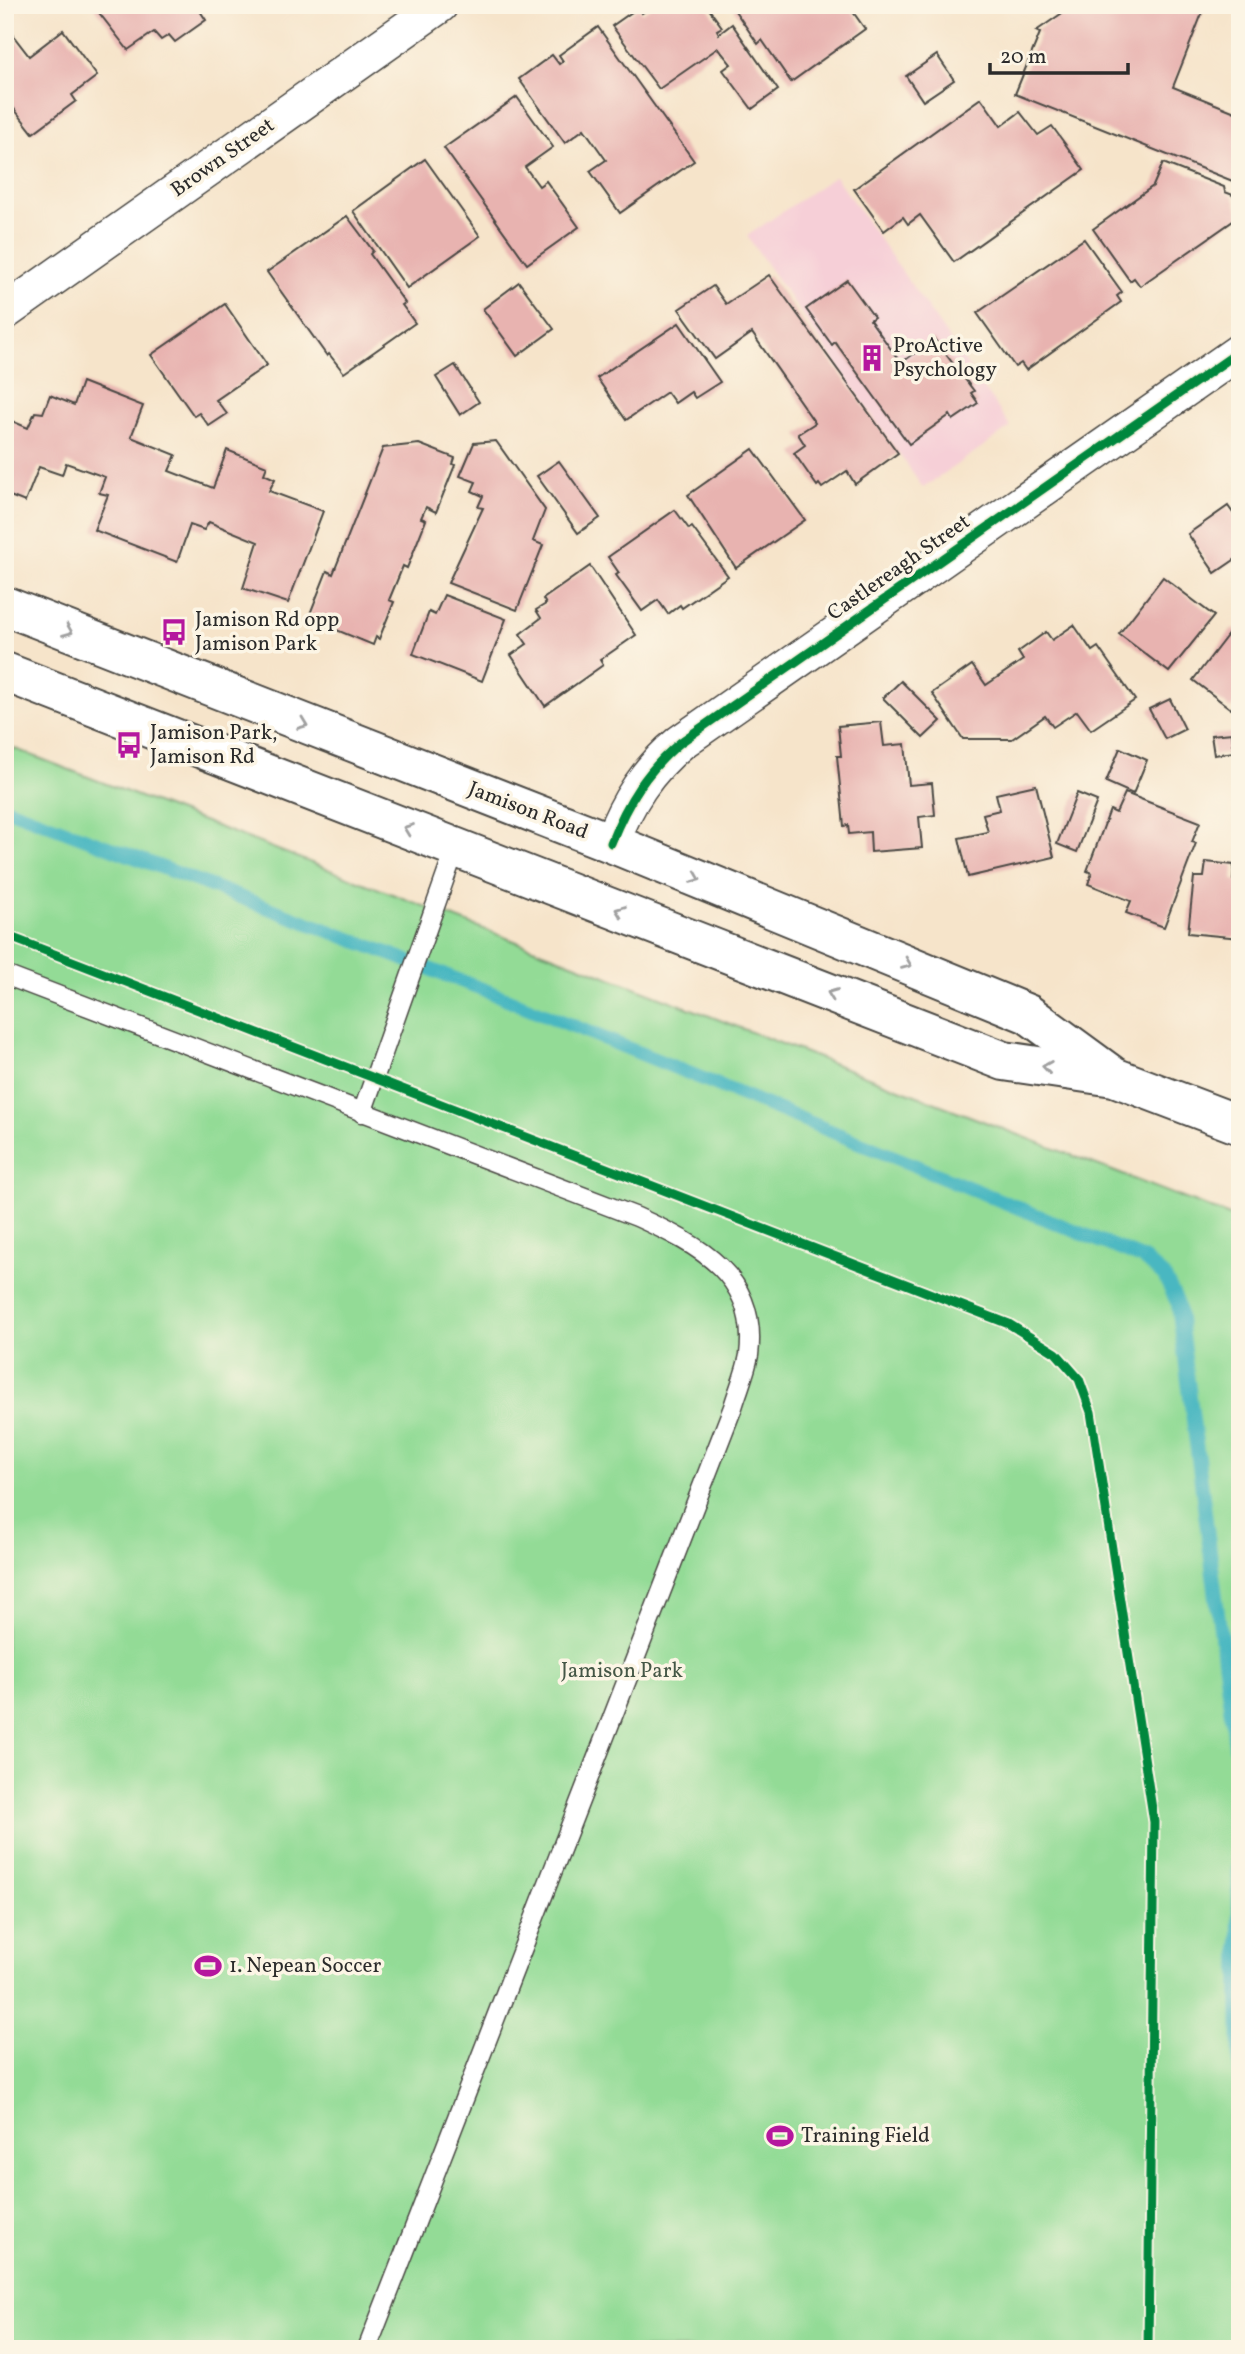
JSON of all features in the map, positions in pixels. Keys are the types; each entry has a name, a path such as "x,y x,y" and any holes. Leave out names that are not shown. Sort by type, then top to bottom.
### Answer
{"main road":[{"name":"Jamison Road","path":"5,606 611,843 1028,1014 1114,1077"},
{"name":"Jamison Road","path":"5,672 1004,1061 1114,1077 1240,1125"}],"street":[{"name":"Brown Street","path":"5,312 440,5"},
{"name":"Castlereagh Street","path":"611,843 632,795 655,765 681,742 1240,351"}],"lane":[{"path":"362,1113 456,847"},
{"path":"5,975 638,1217 688,1240 720,1264 740,1293 750,1321 748,1356 733,1406 367,2349"}],"shaded area":[{"path":"835,176 1011,427 923,488 747,236"}],"green space":[{"name":"Jamison Park","path":"5,745 1240,1220 1240,2349 5,2349"}],"building":[{"path":"93,5 196,5 206,20 175,42 169,35 161,40 154,32 128,50"},
{"path":"654,5 706,5 722,27 717,30 719,34 732,24 778,90 752,109 723,70 731,64 718,48 659,89 612,26 639,7 642,13"},
{"path":"731,5 848,5 865,29 791,82 762,40 758,44"},
{"path":"1074,5 1167,5 1175,9 1198,5 1203,11 1173,87 1240,114 1240,184 1015,94 1040,33 1036,31"},
{"path":"5,25 29,56 63,30 97,76 72,95 76,101 33,133 5,97"},
{"path":"598,27 694,161 620,213 590,171 606,160 584,129 565,143 519,79 552,55 559,64 563,61 559,55"},
{"path":"937,55 954,80 923,101 906,76"},
{"path":"517,97 553,147 525,167 539,186 546,181 579,227 527,264 444,148"},
{"path":"981,98 1001,126 1020,112 1038,135 1052,126 1084,170 954,262 920,215 908,224 903,217 884,231 854,189"},
{"path":"425,159 480,236 407,288 353,211"},
{"path":"1163,163 1224,187 1225,192 1233,195 1240,216 1140,286 1134,278 1130,281 1093,229 1153,186"},
{"path":"347,216 373,251 370,254 405,303 402,305 415,323 344,373 329,354 327,356 267,272"},
{"path":"1084,239 1122,292 1117,296 1121,302 1026,370 1021,363 1015,367 977,313"},
{"path":"769,275 898,453 855,484 847,471 822,488 819,484 817,486 794,453 805,445 798,434 815,423 752,333 715,359 679,309 713,286 726,304"},
{"name":"ProActive Psychology","path":"847,280 874,317 870,320 901,363 934,339 974,391 971,393 978,403 953,420 950,415 909,444 835,342 832,345 806,309"},
{"path":"519,282 554,329 517,356 483,309"},
{"path":"225,304 267,365 216,400 227,414 209,426 199,413 194,416 151,355"},
{"path":"679,323 720,382 695,398 691,392 675,403 667,392 626,420 597,378"},
{"path":"455,365 479,402 460,415 436,377"},
{"path":"82,382 143,406 131,437 176,455 169,471 213,488 227,450 267,466 264,474 275,479 269,491 323,511 288,603 243,588 258,542 209,522 204,530 190,525 177,562 94,530 108,495 99,493 105,477 66,463 62,475 39,467 25,502 5,494 5,418 28,428 35,412 43,413 50,395 74,405"},
{"path":"496,441 545,510 533,541 543,545 517,610 448,583 483,508 478,507 483,496 472,491 476,482 460,476 474,443"},
{"path":"419,444 455,458 455,465 436,512 426,507 421,518 426,520 407,568 403,566 389,600 394,602 379,639 376,637 373,645 312,620 313,615 310,614 327,571 333,574 383,448"},
{"path":"753,449 805,520 736,568 688,495"},
{"path":"559,461 600,518 578,533 537,476"},
{"path":"1228,506 1240,523 1240,556 1215,573 1188,534"},
{"path":"675,510 689,529 692,527 728,576 682,608 680,605 668,614 658,600 642,611 616,575 619,573 608,557"},
{"path":"590,566 636,635 600,660 603,665 545,706 511,655 527,644 520,634 541,618 536,610 546,604 543,599"},
{"path":"1163,577 1214,616 1169,672 1119,634"},
{"path":"444,595 506,619 482,681 413,654 429,612 435,615"},
{"path":"1074,625 1092,651 1098,647 1135,700 1091,730 1077,711 1053,727 1045,716 1012,739 963,739 932,693 972,665 986,685 1023,660 1018,652 1046,632 1052,640"},
{"path":"1233,628 1240,634 1240,698 1231,709 1193,680"},
{"path":"901,681 941,721 923,738 883,698"},
{"path":"1170,699 1185,729 1165,739 1149,709"},
{"path":"881,722 884,746 905,744 909,785 932,783 935,815 919,817 922,848 871,852 870,832 849,834 848,825 844,826 837,756 841,756 838,726"},
{"path":"1232,733 1234,752 1214,755 1211,735"},
{"path":"1120,748 1147,760 1133,794 1106,782"},
{"path":"1036,785 1054,857 968,877 959,838 988,832 983,814 1000,810 996,794"},
{"path":"1077,793 1097,801 1077,852 1057,844"},
{"path":"1125,793 1200,822 1192,842 1196,843 1164,927 1126,913 1131,901 1088,884 1092,873 1087,871 1110,810 1116,813"},
{"path":"1206,862 1234,865 1233,880 1240,881 1240,938 1188,933 1194,877 1204,877"}],"waterway":[{"path":"5,808 490,992 1144,1259 1164,1276 1178,1304 1238,1767 1240,2094"}],"cycle path":[{"path":"611,843 624,814 648,775 681,742 1240,351"},
{"path":"5,935 1009,1324 1056,1353 1079,1379 1091,1412 1154,1822 1148,2349"}],"place":[{"name":"ProActive Psychology","path":"872,358"},
{"name":"Jamison Rd opp Jamison Park","path":"174,632"},
{"name":"Jamison Park, Jamison Rd","path":"129,745"},
{"name":"1. Nepean Soccer","path":"208,1966"},
{"name":"Training Field","path":"780,2136"}]}
